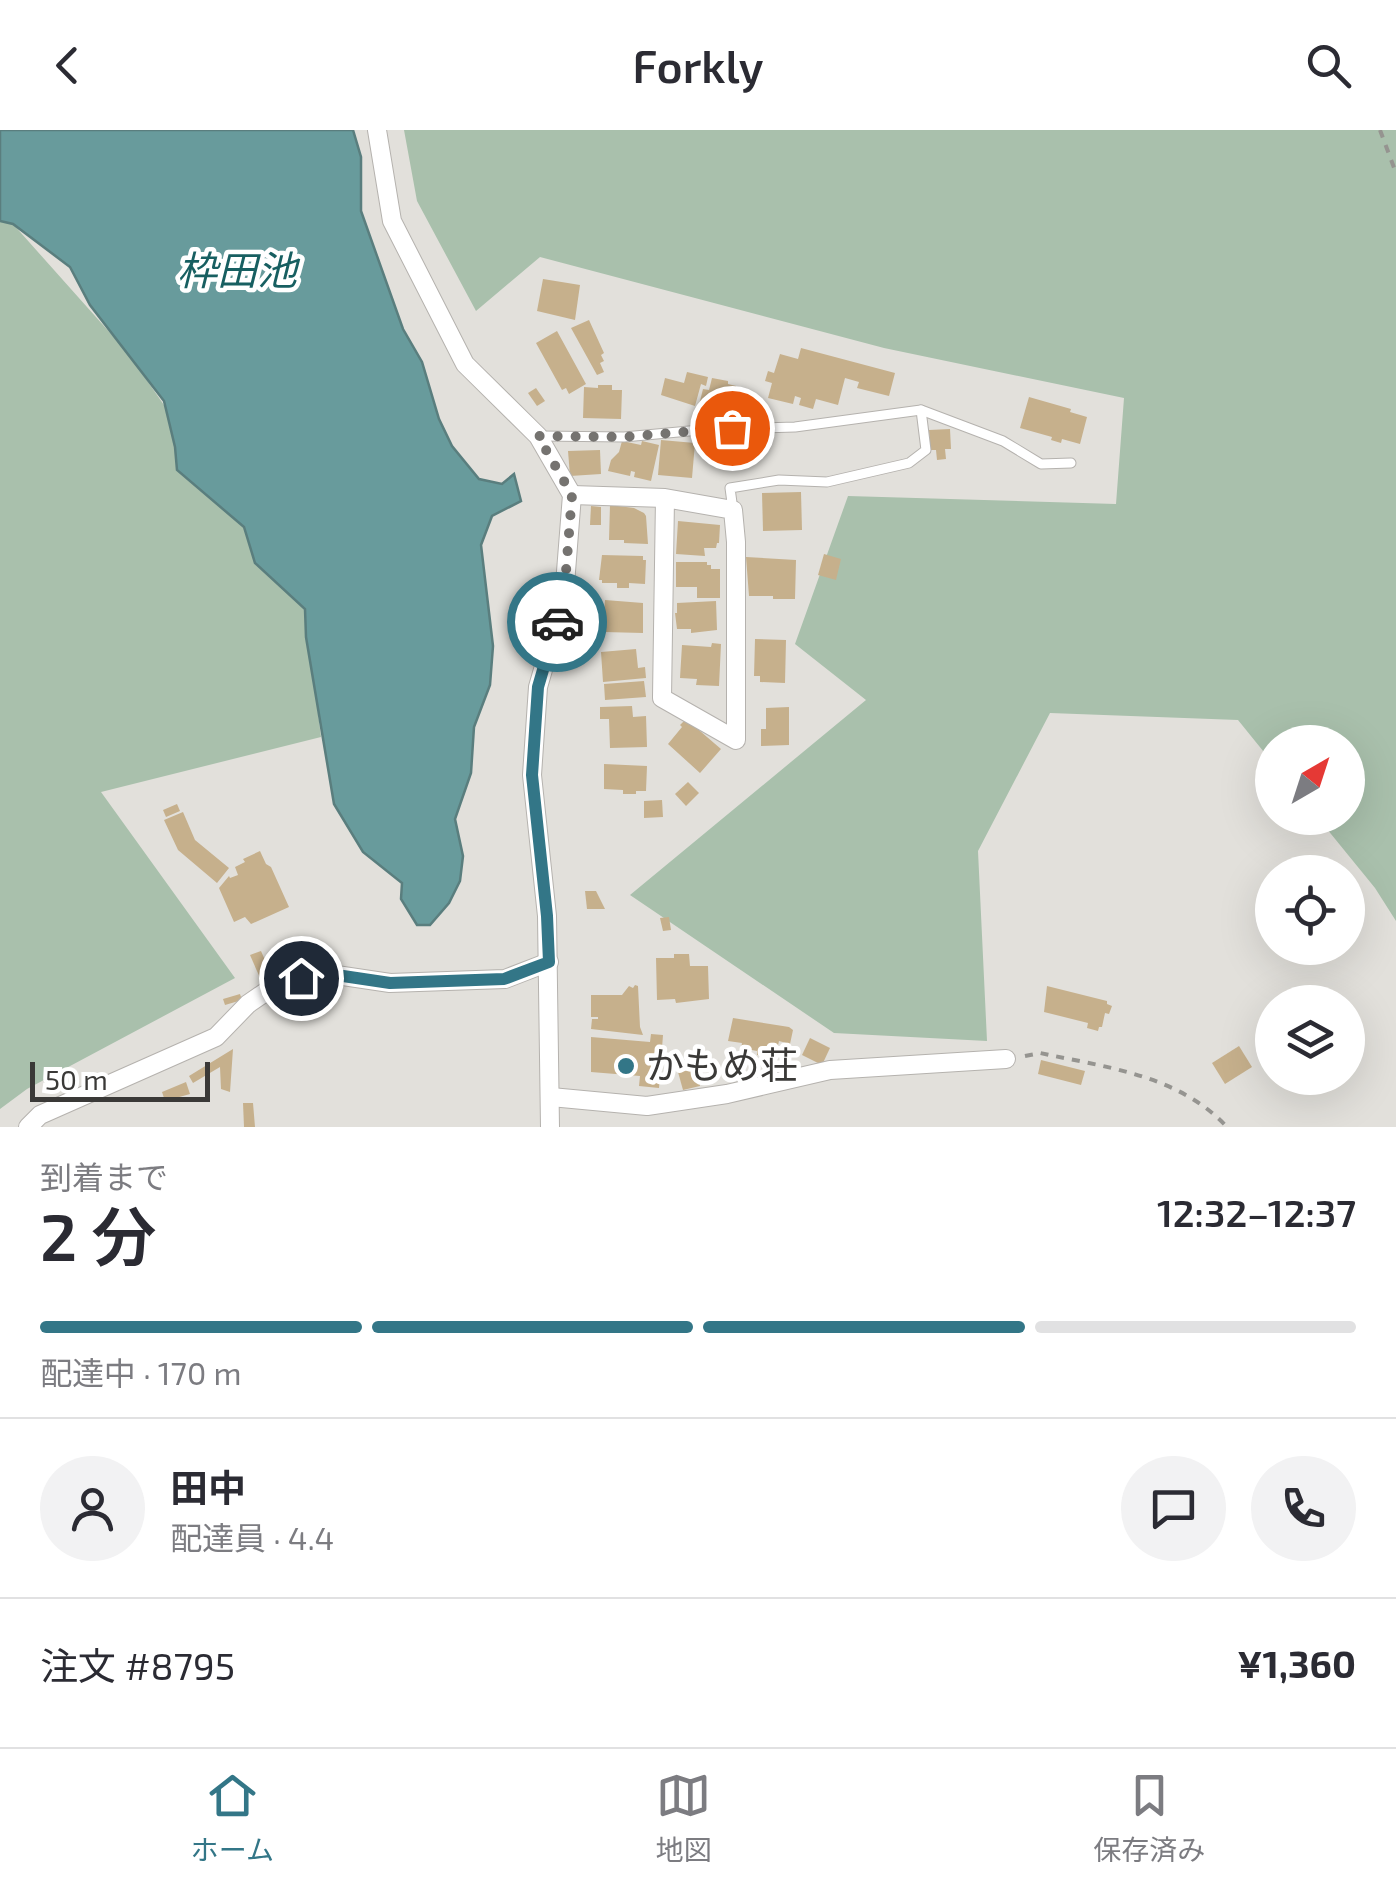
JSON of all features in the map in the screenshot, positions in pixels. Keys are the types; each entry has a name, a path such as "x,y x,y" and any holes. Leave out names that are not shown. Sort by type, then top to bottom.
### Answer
{"street":[{"path":"377,130 392,221 465,364 538,436 572,495 564,597 538,687 532,775 547,916 550,1127"},
{"path":"572,495 665,498 734,510 736,740 662,698 665,498"},
{"path":"28,1127 40,1115 216,1037 248,1004 280,982 323,973 390,983 504,979 549,962"},
{"path":"551,1097 647,1106 728,1094 830,1070 1006,1058"}],"lane":[{"path":"538,436 624,437 795,426 921,410 1003,441 1042,464 1071,463"},
{"path":"734,510 730,488 779,480 826,482 909,463 926,450 921,410"}],"path":[{"path":"1380,130 1396,173"},
{"path":"1006,1058 1040,1053 1147,1076 1202,1103 1227,1127"}],"green space":[{"path":"404,130 1396,130 1396,921 1365,876 1365,855 1348,855 1332,835 1365,835 1365,725 1255,725 1255,741 1238,720 1050,713 978,851 987,1041 834,1033 630,895 866,700 795,644 848,496 1116,504 1124,398 884,348 540,257 476,311 417,201"},
{"path":"0,221 13,224 128,353 305,609 321,737 101,792 235,978 27,1089 0,1109"}],"water":[{"name":"枠田池","path":"0,130 353,130 361,157 361,211 403,329 422,362 439,419 452,446 479,479 502,484 514,474 521,501 492,516 481,545 493,646 490,685 474,727 471,773 455,819 463,856 460,881 449,903 430,925 417,925 401,899 402,883 363,852 334,804 306,637 305,609 255,563 244,527 177,470 164,401 90,305 70,267 13,224 0,221"}],"building":[{"path":"543,279 580,285 575,320 537,311"},
{"path":"589,320 604,353 600,363 604,372 597,375 571,328"},
{"path":"557,331 586,384 569,394 566,388 562,390 536,343"},
{"path":"801,348 895,373 889,396 857,388 859,382 845,378 838,405 816,399 813,409 799,405 801,398 795,396 793,404 768,398 772,383 765,381 768,371 774,373 780,354 798,359"},
{"path":"687,372 708,377 706,386 701,384 695,406 661,395 665,378 684,383"},
{"path":"712,378 728,381 736,386 735,390 750,393 742,414 699,405 703,389 709,390"},
{"path":"598,385 622,390 621,419 583,418 584,387"},
{"path":"536,388 545,401 537,406 528,393"},
{"path":"1029,397 1087,417 1080,444 1062,439 1061,443 1020,428"},
{"path":"950,429 951,449 945,449 946,459 937,460 936,450 930,450 929,430"},
{"path":"661,440 695,443 692,478 658,475"},
{"path":"622,441 659,445 651,481 634,477 635,472 631,471 630,476 608,471"},
{"path":"600,450 601,474 570,476 568,451"},
{"path":"801,492 802,530 763,531 762,493"},
{"path":"610,505 644,513 648,544 609,540"},
{"path":"591,506 601,507 601,525 590,525"},
{"path":"678,521 720,525 716,548 704,548 705,556 676,554"},
{"path":"824,554 841,559 836,580 818,575"},
{"path":"602,555 643,556 645,584 629,583 629,588 617,588 617,583 602,583"},
{"path":"746,557 796,560 795,599 749,596"},
{"path":"676,562 707,562 711,569 720,569 720,598 697,598 697,587 676,587"},
{"path":"605,600 643,603 643,633 598,629 598,613 604,613"},
{"path":"716,601 717,630 691,633 691,629 677,629 677,603"},
{"path":"755,639 786,640 785,683 760,682 760,676 754,676"},
{"path":"712,643 721,644 719,686 696,685 697,679 680,678 682,645 711,647"},
{"path":"636,649 638,668 645,667 646,678 603,682 601,652"},
{"path":"644,681 646,697 605,700 604,684"},
{"path":"632,706 633,717 646,716 647,747 610,748 609,719 600,719 600,707"},
{"path":"789,707 789,745 761,746 766,708"},
{"path":"686,719 721,749 700,773 668,744"},
{"path":"604,764 647,766 646,791 623,794 623,790 604,789"},
{"path":"688,782 699,793 686,806 675,794"},
{"path":"662,800 663,817 644,818 644,801"},
{"path":"177,804 180,811 166,817 163,810"},
{"path":"183,812 195,840 229,868 217,883 178,850 164,820"},
{"path":"260,851 289,907 251,924 245,917 234,922 219,888 229,876 238,875 235,867 245,862 243,859"},
{"path":"585,891 596,891 605,909 587,909"},
{"path":"669,917 671,930 663,931 660,918"},
{"path":"261,951 275,983 264,987 250,955"},
{"path":"674,954 689,954 690,966 708,966 709,999 676,1003 675,999 657,1000 656,958 674,958"},
{"path":"635,985 643,1035 591,1029 592,1019 598,1017 591,1017 591,995 622,995"},
{"path":"1047,986 1107,1001 1112,1006 1109,1014 1105,1013 1102,1027 1098,1031 1087,1028 1088,1023 1044,1012"},
{"path":"240,994 242,1000 225,1005 223,999"},
{"path":"733,1018 789,1027 793,1030 790,1044 779,1041 775,1059 741,1048 742,1043 728,1041"},
{"name":"かもめ荘","path":"651,1034 663,1035 659,1088 639,1086 640,1076 591,1072 591,1037 650,1042"},
{"path":"810,1038 830,1048 822,1065 802,1055"},
{"path":"1239,1046 1252,1067 1225,1084 1212,1063"},
{"path":"233,1049 230,1092 221,1089 220,1067 193,1083 189,1076"},
{"path":"1041,1060 1085,1071 1081,1085 1038,1074"},
{"path":"696,1066 700,1086 683,1090 678,1072"},
{"path":"186,1082 190,1094 165,1101 162,1092"},
{"path":"243,1103 253,1103 255,1127 244,1127"}],"way so far":[{"path":"557,622 564,597 572,495 538,436 624,437 732,428"}],"place":[{"name":"かもめ荘","path":"626,1066"}],"route":[{"path":"301,978 323,973 390,983 504,979 549,962 532,775 538,687 557,622"}]}
